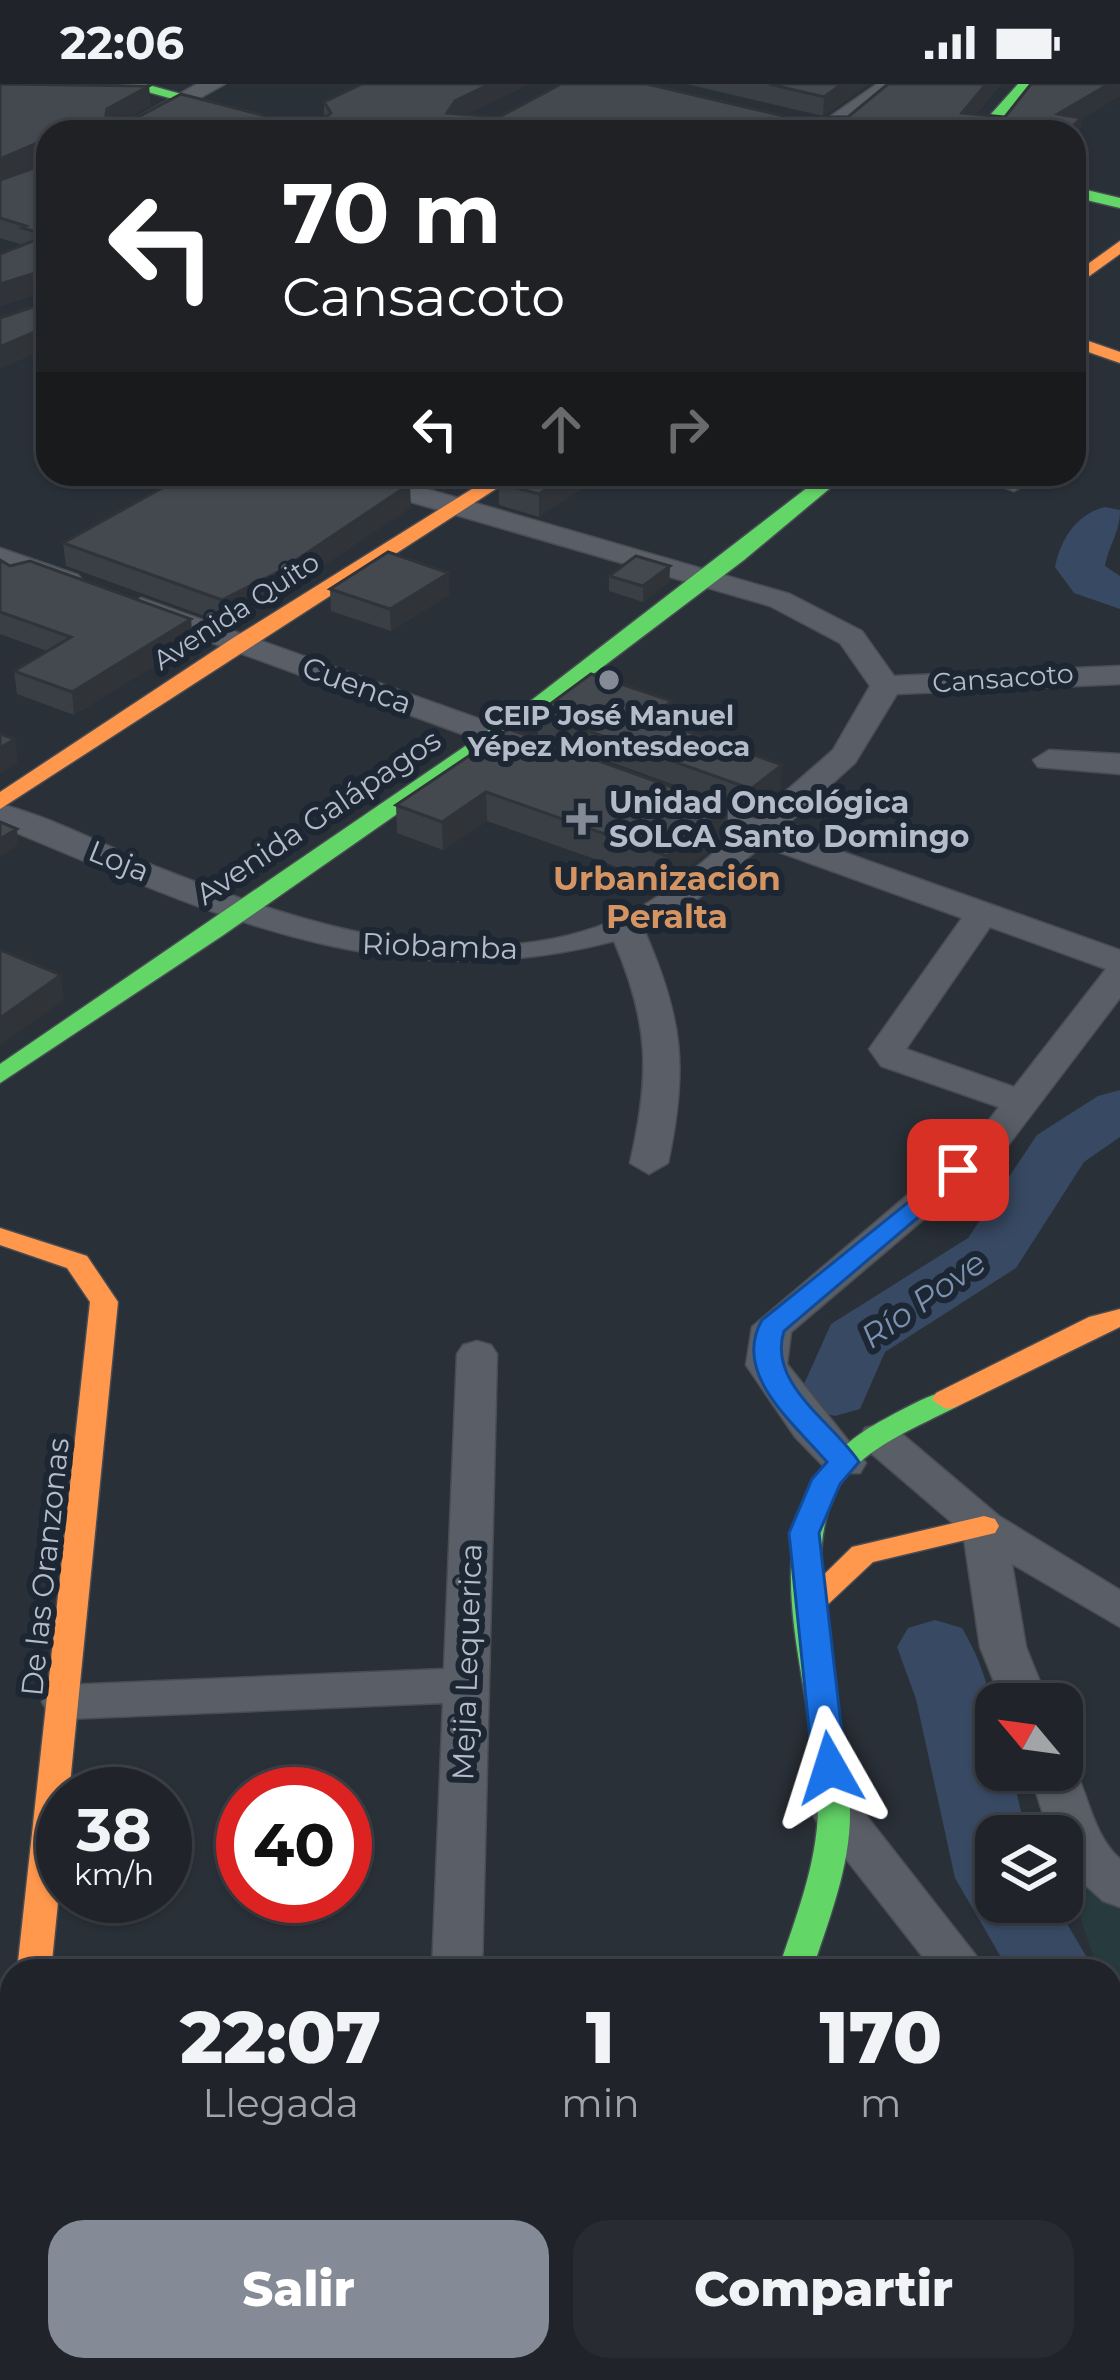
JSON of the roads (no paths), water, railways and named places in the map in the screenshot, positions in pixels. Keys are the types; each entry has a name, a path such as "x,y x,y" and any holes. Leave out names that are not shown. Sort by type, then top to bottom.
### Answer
{"street":[{"path":"127,84 263,120"},
{"path":"146,120 214,84"},
{"path":"834,120 892,84"},
{"path":"994,120 1026,84"},
{"path":"1086,195 1120,203"},
{"path":"1086,273 1120,246"},
{"path":"1086,345 1120,358"},
{"path":"387,486 780,600 850,637 885,686"},
{"name":"Avenida Quito","path":"0,802 240,642 489,486"},
{"name":"Avenida Galápagos","path":"3,1070 499,737 711,580 823,486"},
{"path":"0,584 62,551"},
{"name":"Cuenca","path":"0,556 564,759"},
{"name":"Cansacoto","path":"885,686 1080,673 1120,675"},
{"name":"Riobamba","path":"238,909 328,938 423,951 524,951 626,928 687,892 835,773 868,728 885,686"},
{"path":"1049,760 1120,764"},
{"path":"650,788 757,832 1120,962"},
{"name":"Loja","path":"0,814 238,909"},
{"path":"982,913 887,1048 894,1058 1021,1102"},
{"path":"626,928 661,1010 668,1086 649,1163"},
{"path":"1120,974 990,1144 772,1327 766,1365 810,1427 862,1450 1120,1611"},
{"name":"De las Oranzonas","path":"0,1236 59,1250 84,1263 104,1302 35,1959"},
{"path":"799,1959 824,1884 835,1809 804,1533 827,1479 862,1450 1120,1318"},
{"name":"Mejia Lequerica","path":"457,1959 477,1354"},
{"path":"812,1601 863,1554 984,1526"},
{"path":"984,1526 1004,1648 1018,1683"},
{"path":"64,1702 466,1685"},
{"path":"1059,1791 1079,1851 1120,1888"},
{"path":"835,1809 954,1959"}],"waterway":[{"name":"Río Pove","path":"1105,521 1084,546 1080,567 1092,582 1120,594"},
{"name":"Río Pove","path":"835,1393 855,1340 992,1253 1060,1149 1120,1109"},
{"name":"Río Pove","path":"935,1647 955,1699 982,1815"},
{"name":"Río Pove","path":"1023,1923 1046,1959"}],"place":[{"name":"CEIP José Manuel Yépez Montesdeoca","path":"609,680"},
{"name":"Unidad Oncológica SOLCA Santo Domingo","path":"582,819"}],"district":[{"name":"Urbanización Peralta","path":"667,897"}]}
